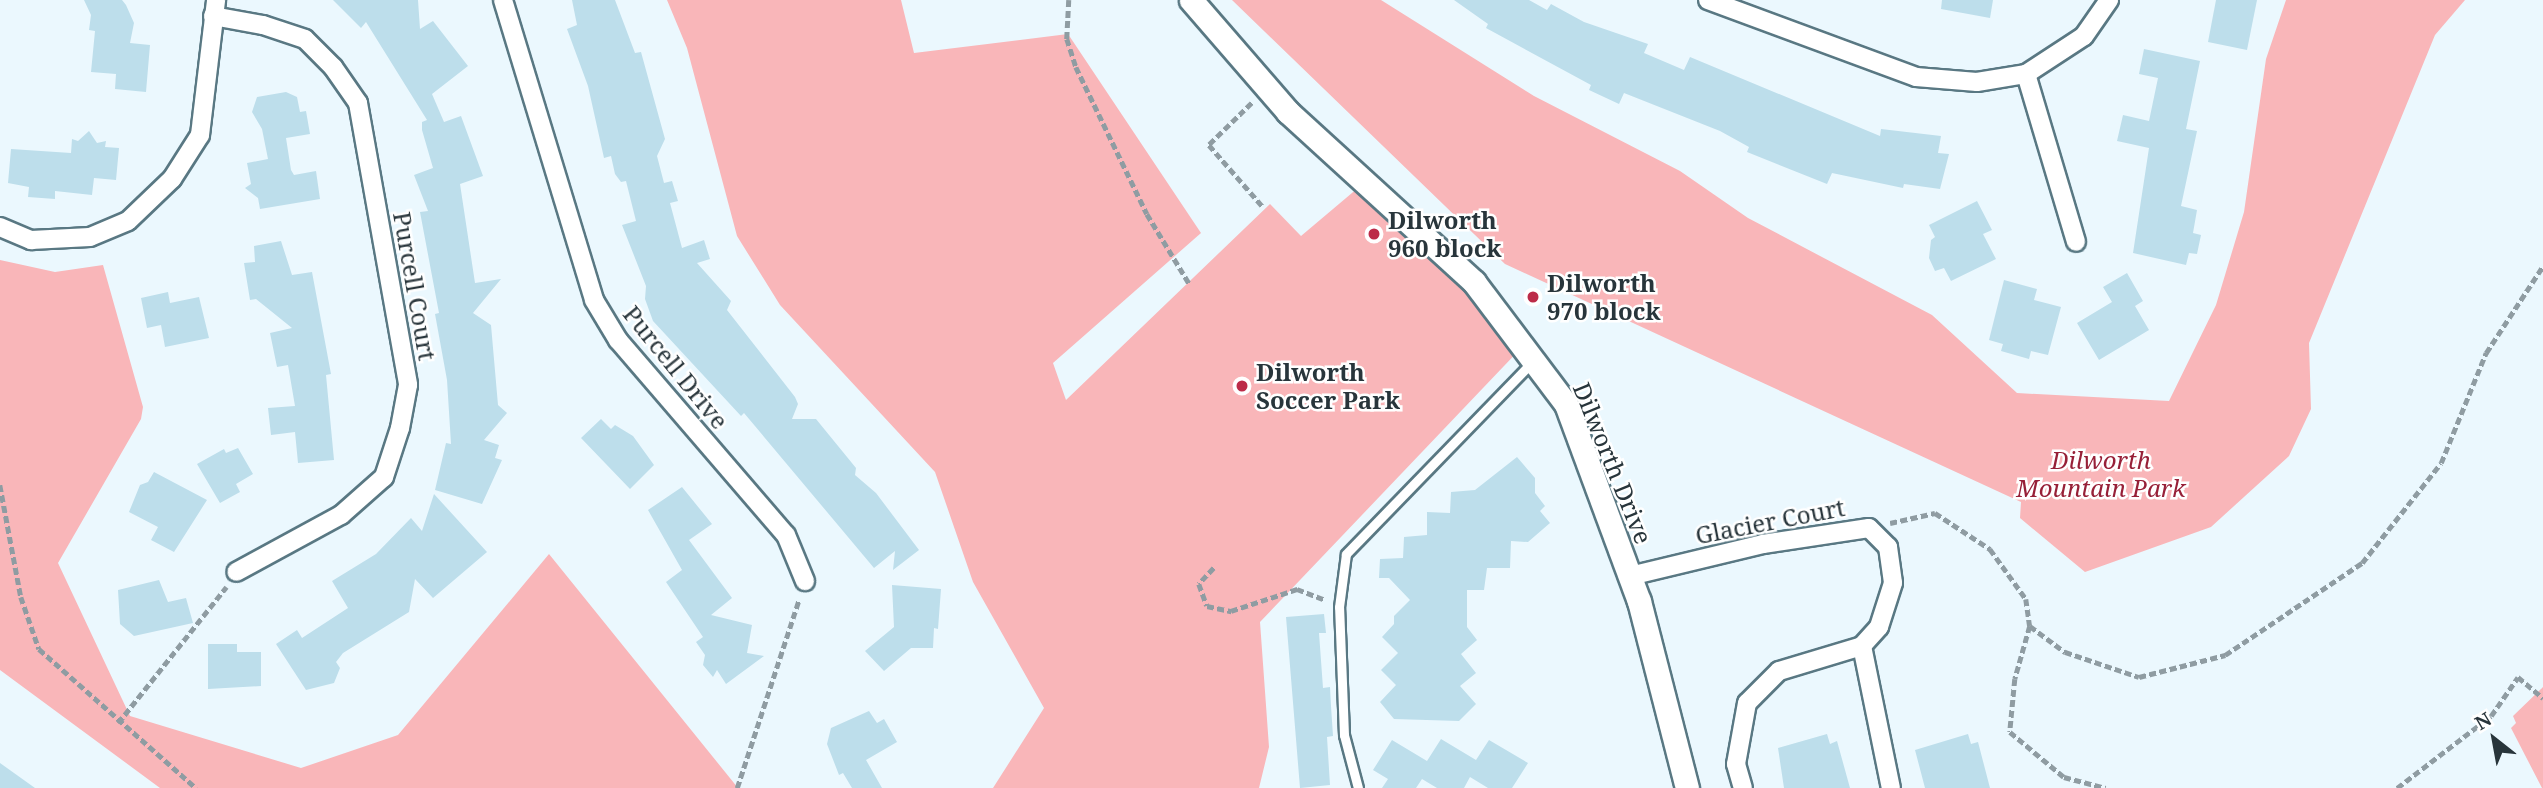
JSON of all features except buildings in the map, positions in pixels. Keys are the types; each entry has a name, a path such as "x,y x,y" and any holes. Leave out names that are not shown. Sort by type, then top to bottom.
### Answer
{"street":[{"name":"Purcell Drive","path":"503,0 594,300 618,340 786,535 805,581"},
{"name":"Dilworth Drive","path":"1191,0 1288,112 1474,282 1535,358 1566,404 1630,576 1687,788"},
{"path":"1708,0 1916,77 1977,82 2026,74 2084,36 2109,0"},
{"path":"0,227 31,240 90,237 128,220 172,179 200,135 215,8"},
{"name":"Purcell Court","path":"215,8 305,39 333,67 358,103 408,385 400,428 384,477 341,515 236,572"},
{"path":"2026,74 2076,242"},
{"name":"Glacier Court","path":"1630,576 1763,544 1869,528 1888,547 1893,583 1879,627 1862,646"},
{"path":"1743,788 1737,764 1747,703 1779,671 1862,646 1891,788"}],"lane":[{"path":"1358,788 1344,736 1339,607 1346,554 1535,358"}],"path":[{"path":"1069,0 1066,39 1076,67 1147,214 1189,283"},
{"path":"1263,207 1209,145 1268,87"},
{"path":"2030,626 2065,652 2139,677 2225,654 2362,563 2441,463 2486,352 2543,267"},
{"path":"0,485 21,597 39,649 118,723 196,788"},
{"path":"1869,528 1935,513 1990,549 2026,599 2030,626 2015,679 2010,732 2064,776 2106,788"},
{"path":"1214,568 1199,584 1207,606 1231,611 1297,589 1339,607"},
{"path":"118,723 202,622 236,572"},
{"path":"737,788 805,581"},
{"path":"2397,788 2491,716 2518,677 2543,698"}],"green space":[{"path":"667,0 901,0 914,53 1068,34 1201,233 1053,363 1066,400 1270,204 1301,236 1365,182 1524,345 1260,622 1269,747 1259,788 993,788 1044,708 973,582 935,472 780,305 737,236 687,48"},
{"name":"Dilworth Mountain Park","path":"1232,0 1381,0 1534,96 1680,171 1748,218 1932,315 2017,393 2169,401 2216,305 2244,212 2266,59 2286,0 2465,0 2435,35 2309,343 2311,409 2289,456 2211,527 2085,572 2020,518 2021,502 1505,264"},
{"path":"0,260 55,272 103,265 143,407 141,419 58,563 130,716 301,768 398,735 549,554 738,788 160,788 0,670"},
{"path":"2543,687 2542,788 2511,728 2516,723 2513,716"}],"place":[{"name":"Dilworth 960 block","path":"1374,234"},
{"name":"Dilworth 970 block","path":"1533,297"},
{"name":"Dilworth Soccer Park","path":"1242,386"}]}
